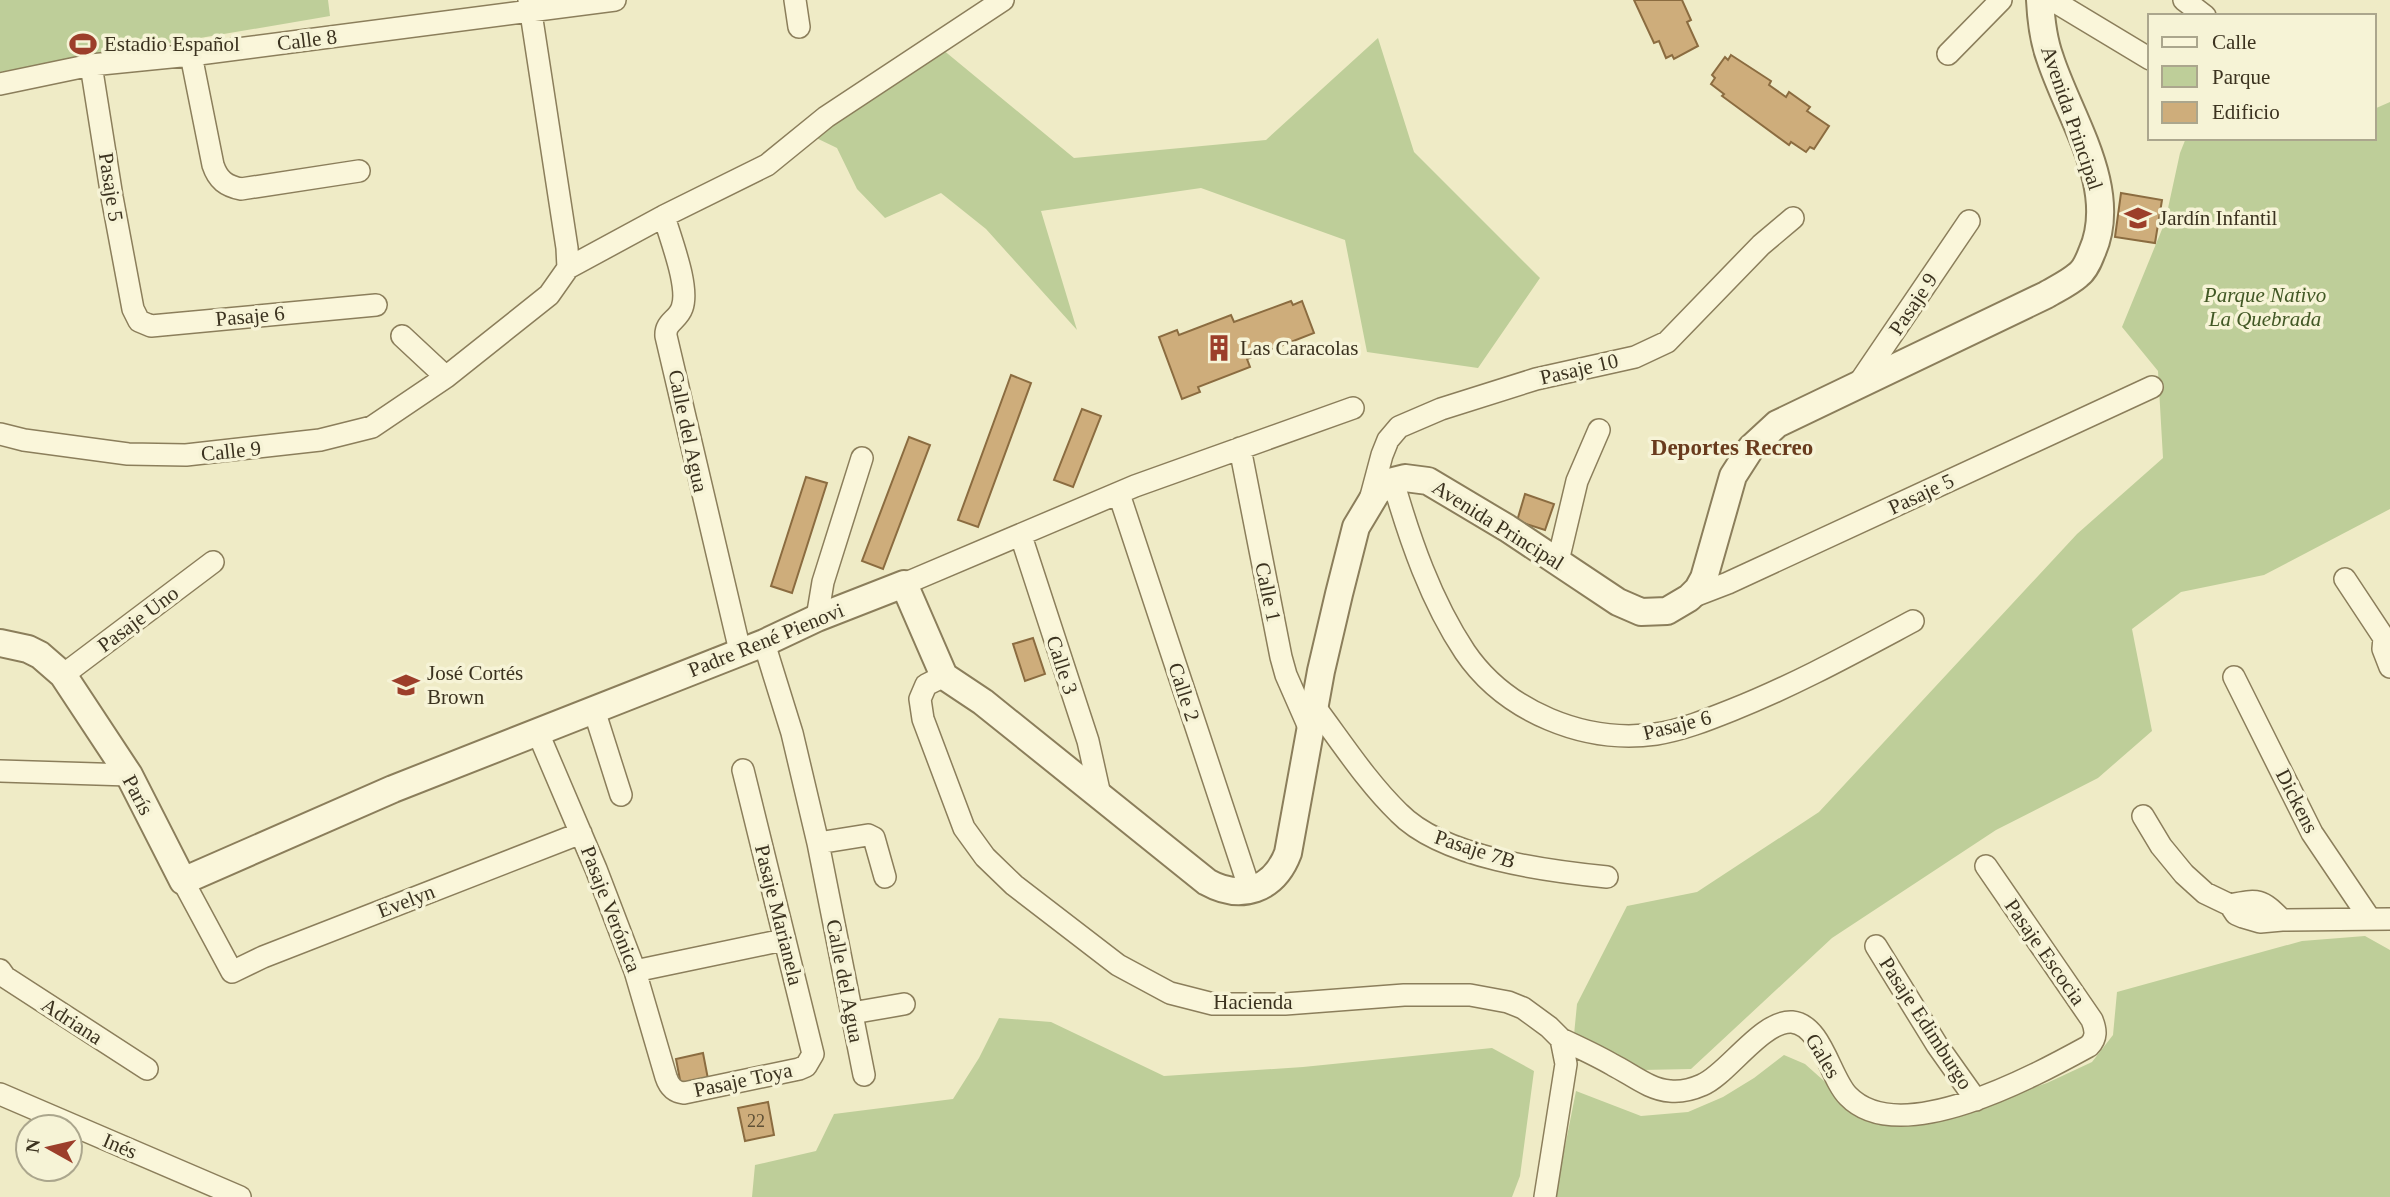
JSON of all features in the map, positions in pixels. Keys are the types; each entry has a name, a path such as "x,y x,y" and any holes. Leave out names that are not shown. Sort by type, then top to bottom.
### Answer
{"street":[{"name":"Calle 8","path":"0,84 91,65 191,55 531,6 615,0"},
{"path":"795,0 799,27"},
{"name":"Calle 9","path":"0,434 24,440 128,454 186,455 320,440 372,427 446,377 549,295 568,268 767,165 826,117 1003,0"},
{"path":"1948,54 2001,0"},
{"name":"Avenida Principal","path":"1393,481 1416,478 1439,486 1629,608 1654,613 1667,611 1689,598 1704,578 1728,489 1740,463 1751,448 1777,424 2046,295 2079,274 2088,262 2101,220 2098,186 2049,57 2040,0"},
{"path":"2052,0 2148,58"},
{"path":"2184,0 2202,14"},
{"path":"531,6 568,268"},
{"path":"191,55 213,165 223,182 241,189 359,171"},
{"name":"Pasaje 5","path":"91,65 132,309"},
{"name":"Calle del Agua","path":"664,216 682,282 683,297 682,307 665,330 666,336 752,647 792,733 818,843 864,1075"},
{"name":"Pasaje 10","path":"1370,500 1382,455 1388,440 1399,427 1441,409 1536,379 1635,357 1667,342 1761,245 1793,218"},
{"name":"Pasaje 9","path":"1857,386 1969,221"},
{"name":"Pasaje 6","path":"132,309 139,321 151,326 376,305"},
{"path":"402,336 446,377"},
{"name":"Pasaje 5","path":"1689,598 1728,583 2152,387"},
{"name":"Padre René Pienovi","path":"183,881 393,789 752,647 1119,494 1353,408"},
{"path":"1558,561 1577,481 1599,430"},
{"name":"Calle 1","path":"1240,448 1286,676 1313,720"},
{"path":"817,618 823,582 862,458"},
{"path":"904,584 944,676 983,702 1207,882 1227,891 1250,890 1273,877 1280,870 1288,853 1336,607 1356,527 1370,500 1393,481"},
{"name":"Pasaje 6","path":"1393,481 1408,534 1438,602 1465,652 1498,687 1517,702 1560,724 1584,731 1632,736 1657,734 1703,721 1780,690 1913,621"},
{"name":"Calle 2","path":"1119,494 1250,890"},
{"name":"Calle 3","path":"1021,536 1088,741 1100,795"},
{"name":"Pasaje Uno","path":"63,675 213,562"},
{"path":"2345,579 2387,634 2383,649 2390,667"},
{"name":"París","path":"7,644 40,655 63,675 129,775 232,972"},
{"name":"Hacienda","path":"944,676 926,685 920,699 927,730 964,828 985,857 1014,885 1118,965 1171,993 1213,1004 1284,1004 1404,995 1489,997 1523,1008 1561,1039"},
{"name":"Dickens","path":"2234,677 2312,833 2380,919"},
{"path":"594,710 621,795"},
{"name":"Pasaje 7B","path":"1313,720 1401,815 1435,839 1527,866 1607,877"},
{"name":"Pasaje Verónica","path":"538,733 635,971 666,1077 673,1088"},
{"name":"Pasaje Marianela","path":"743,770 811,1046 811,1061"},
{"path":"0,771 129,775"},
{"path":"2143,816 2161,846 2184,874 2205,893 2230,905 2236,914 2260,922 2282,919 2380,919"},
{"name":"Evelyn","path":"232,972 263,957 581,833"},
{"path":"818,843 868,835 874,838 885,877"},
{"name":"Pasaje Escocia","path":"1986,866 2092,1020 2096,1029 2094,1041"},
{"path":"635,971 783,940"},
{"name":"Pasaje Edimburgo","path":"1876,946 1937,1045 1976,1100"},
{"name":"Adriana","path":"0,970 5,977 147,1069"},
{"path":"852,1013 904,1003"},
{"name":"Gales","path":"1561,1039 1644,1083 1669,1091 1704,1085 1756,1039 1779,1024 1791,1022 1806,1027 1820,1045 1846,1094 1864,1109 1893,1115 1930,1113 1976,1100 2083,1050 2094,1041"},
{"path":"1545,1197 1566,1064 1561,1039"},
{"name":"Pasaje Toya","path":"673,1088 684,1093 799,1069 811,1061"},
{"name":"Inés","path":"0,1094 240,1197"}],"green space":[{"name":"Estadio Español","path":"0,0 328,0 330,16 0,72"},
{"path":"1378,38 1414,152 1540,278 1478,368 1367,352 1345,240 1201,188 1041,211 1077,330 986,229 941,193 885,218 857,189 837,148 810,135 942,49 1074,158 1266,140"},
{"name":"Parque Nativo La Quebrada","path":"2390,102 2390,509 2264,575 2181,592 2132,629 2152,731 2098,778 1996,830 1832,938 1691,1069 1642,1070 1574,1035 1577,1004 1627,906 1697,892 1819,812 2077,534 2163,458 2158,371 2122,327 2165,222 2185,140 2376,140 2376,108"},
{"path":"2365,936 2390,950 2390,1197 1555,1197 1576,1091 1641,1116 1688,1112 1723,1097 1784,1055 1805,1064 1851,1105 1894,1122 1928,1123 2047,1083 2092,1062 2113,1035 2117,992 2302,941"},
{"path":"999,1018 1051,1022 1164,1076 1303,1067 1492,1048 1534,1071 1520,1176 1512,1197 752,1197 755,1165 816,1151 834,1114 953,1099 979,1058"}],"building":[{"path":"1634,0 1682,0 1691,20 1687,22 1698,46 1674,59 1672,55 1666,58 1659,41 1654,43"},
{"path":"1731,55 1771,81 1769,85 1786,97 1789,92 1810,107 1807,111 1829,126 1814,149 1810,147 1806,152 1791,142 1789,145 1722,96 1724,94 1711,84 1715,78 1712,75 1725,57 1728,60"},
{"name":"Jardín Infantil","path":"2121,193 2162,200 2155,243 2115,237"},
{"name":"Las Caracolas","path":"1291,301 1293,305 1302,301 1314,333 1247,359 1250,367 1198,387 1200,392 1182,399 1159,337 1177,330 1179,335 1231,315 1234,322"},
{"path":"1011,375 1031,383 978,527 958,520"},
{"path":"1082,409 1101,416 1073,487 1054,480"},
{"path":"909,437 930,445 883,569 862,561"},
{"path":"806,477 827,483 792,593 771,586"},
{"path":"1525,494 1554,504 1545,530 1517,521"},
{"path":"1033,638 1045,674 1025,681 1013,644"},
{"path":"703,1053 708,1079 681,1085 676,1059"},
{"path":"768,1102 774,1135 745,1141 738,1108"}],"place":[{"name":"Estadio Español","path":"83,44"},
{"name":"Jardín Infantil","path":"2138,218"},
{"name":"Las Caracolas","path":"1219,348"},
{"name":"José Cortés Brown","path":"406,685"}],"district":[{"name":"Deportes Recreo","path":"1732,447"}]}
